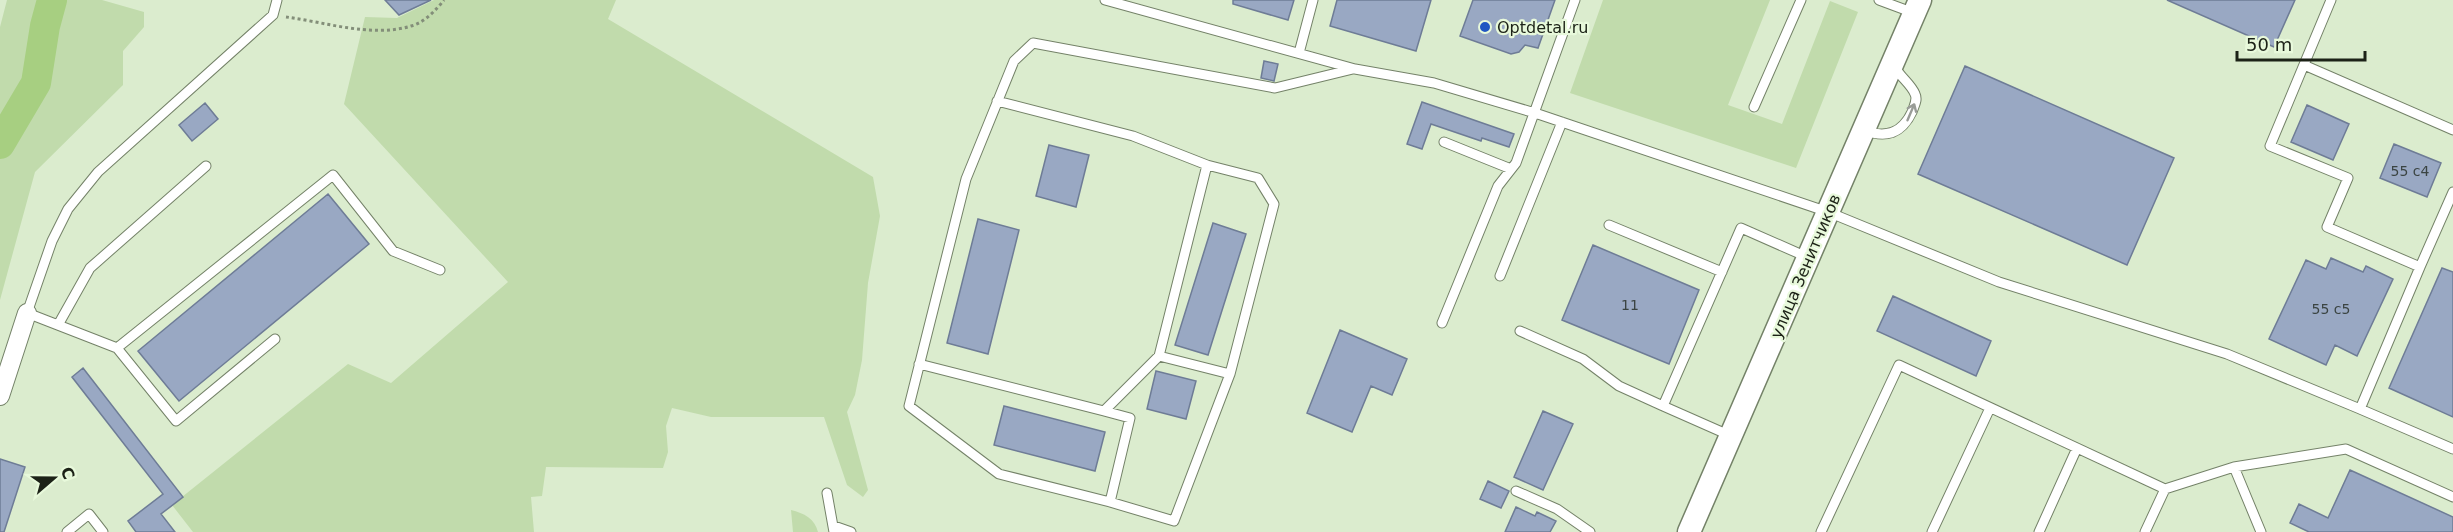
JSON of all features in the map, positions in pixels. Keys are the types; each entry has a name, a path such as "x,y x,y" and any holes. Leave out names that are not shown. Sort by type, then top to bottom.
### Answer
{"street":[{"name":"улица Зенитчиков","path":"1689,532 1810,258 1917,7"},
{"path":"0,396 27,313"}],"lane":[{"path":"275,339 176,421 117,348 27,313 52,241 68,209 98,172 273,15 277,0"},
{"path":"1105,0 1127,3 1355,69 1434,83 1535,113 1828,212 1999,282 2227,354 2453,449"},
{"path":"1299,53 1313,0"},
{"path":"1442,323 1498,186 1516,163 1575,0"},
{"path":"1754,107 1801,0"},
{"path":"1879,0 1917,7"},
{"path":"2331,0 2270,146 2348,178 2327,227 2420,267"},
{"path":"997,101 1133,136 1207,165 1258,178 1274,204 1230,374 1174,521 999,474 909,406 966,179 997,101 1014,61 1033,44 1275,88 1355,69"},
{"path":"1864,130 1876,133 1901,129 1916,104 1915,93 1899,74 1894,61"},
{"path":"2304,65 2453,130"},
{"path":"1500,276 1562,122"},
{"path":"1444,142 1511,170"},
{"path":"1104,411 1159,356 1207,165"},
{"path":"58,325 90,268 206,166"},
{"path":"117,348 333,176 393,251 440,270"},
{"path":"2360,409 2453,192"},
{"path":"1609,225 1722,272"},
{"path":"1663,406 1741,228 1810,258"},
{"path":"1520,331 1583,359 1619,386 1731,436"},
{"path":"1159,356 1230,374"},
{"path":"919,364 1130,418 1110,502"},
{"path":"1821,532 1899,365 2164,489 2234,467 2346,449 2453,497"},
{"path":"1932,532 1990,408"},
{"path":"2039,532 2077,448"},
{"path":"2234,467 2261,532"},
{"path":"2145,532 2164,489"},
{"path":"1516,491 1557,509 1581,528 1590,532"},
{"path":"827,493 834,529 851,532"},
{"path":"67,532 89,514 103,532"}],"path":[{"path":"273,15 367,31 413,26 436,10 444,0"}],"green space":[{"path":"7,0 50,2 102,0 144,12 144,27 123,51 123,85 35,172 0,300 0,27"},
{"path":"434,0 616,0 608,19 873,177 880,216 868,283 862,360 855,395 847,412 868,490 863,497 847,485 824,417 711,417 672,408 666,426 668,452 663,468 546,467 542,496 531,497 534,532 193,532 172,505 348,364 391,383 508,282 344,104 365,17 397,18"},
{"path":"1603,0 1770,0 1728,105 1782,124 1830,1 1858,12 1796,168 1570,93"},
{"path":"791,510 808,517 818,532 793,532"}],"building":[{"path":"385,0 431,0 399,15"},
{"path":"1233,0 1294,0 1288,20 1233,4"},
{"path":"1337,0 1431,0 1416,51 1330,26"},
{"path":"1473,0 1555,0 1538,48 1525,45 1519,52 1511,54 1460,36"},
{"path":"2167,0 2295,0 2274,47"},
{"path":"1264,61 1278,64 1274,81 1261,78"},
{"path":"1965,66 2174,158 2127,265 1918,174"},
{"path":"1422,102 1514,134 1509,147 1482,138 1481,141 1431,124 1422,149 1407,144"},
{"path":"205,103 218,119 192,141 179,125"},
{"path":"2307,105 2349,124 2333,160 2291,142"},
{"path":"2394,144 2441,163 2427,197 2380,178"},
{"path":"1049,145 1089,155 1076,207 1036,196"},
{"path":"328,194 369,244 179,401 138,351"},
{"path":"978,219 1019,230 988,354 947,343"},
{"path":"1213,223 1246,234 1208,355 1175,345"},
{"path":"1593,245 1699,290 1669,364 1562,320"},
{"path":"2331,258 2363,272 2366,266 2393,279 2357,356 2335,345 2326,365 2269,339 2306,260 2326,269"},
{"path":"2442,268 2453,272 2453,417 2389,388"},
{"path":"1893,296 1991,341 1976,376 1877,331"},
{"path":"1340,330 1407,359 1392,395 1371,386 1352,432 1307,413"},
{"path":"83,368 183,497 161,514 175,532 136,532 128,521 163,494 72,377"},
{"path":"1156,371 1196,381 1186,419 1147,409"},
{"path":"1004,406 1105,432 1095,471 994,445"},
{"path":"1543,411 1573,424 1543,490 1514,477"},
{"path":"0,459 25,467 4,532 0,532"},
{"path":"2350,470 2453,517 2453,532 2309,532 2290,523 2299,504 2328,518"},
{"path":"1488,481 1509,491 1501,508 1480,499"},
{"path":"1516,507 1535,516 1537,512 1556,521 1550,532 1505,532"}],"waterway":[{"path":"0,144 36,83 45,26 52,0"}],"place":[{"name":"Optdetal.ru","path":"1485,27"}]}
